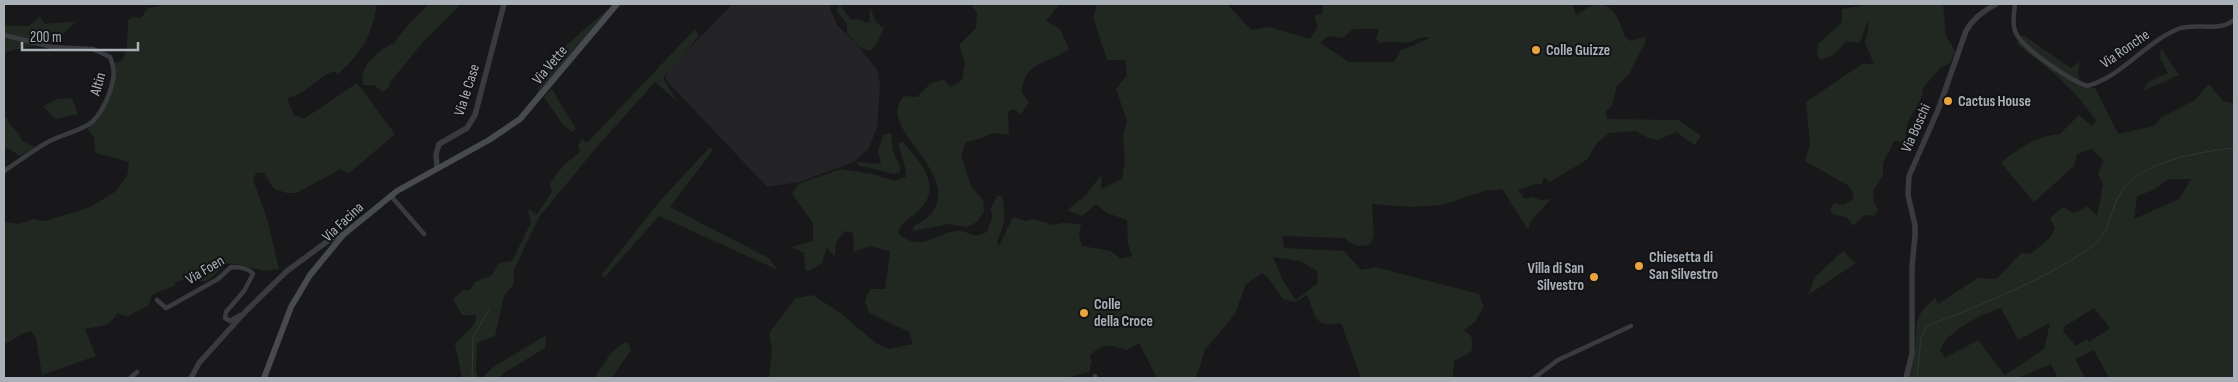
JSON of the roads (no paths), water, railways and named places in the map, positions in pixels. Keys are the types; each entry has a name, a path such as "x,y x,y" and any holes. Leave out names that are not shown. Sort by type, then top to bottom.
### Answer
{"main road":[{"name":"Via Vette","path":"496,136 528,111 617,4"},
{"name":"Via Facina","path":"264,378 291,307 310,275 343,235 391,196 496,136"}],"street":[{"name":"Via le Case","path":"437,168 436,154 438,144 467,128 475,115 504,4"},
{"name":"Via Boschi","path":"1906,378 1912,354 1912,278 1915,225 1908,194 1909,176 1938,110 1966,31 1972,20 1996,4"},
{"name":"Via Ronche","path":"2015,4 2013,24 2016,33 2024,44 2076,82 2087,86 2114,74 2149,45 2179,28 2218,27 2234,20"},
{"name":"Altin","path":"4,35 52,47 93,48 110,57 115,70 104,108 92,123 75,132 47,142 4,171"},
{"path":"391,196 424,234"},
{"name":"Via Foen","path":"191,378 199,363 246,311 287,271 336,235 343,235"},
{"name":"Via Foen","path":"157,300 166,308 218,279 231,267 236,267 247,269 253,274 244,291 226,312 225,318 230,321 234,320 246,311"},
{"path":"1534,378 1558,360 1631,326"},
{"path":"130,378 137,372"}],"waterway":[{"path":"1917,378 1921,337 1926,327 2028,284 2087,250 2095,244 2105,231 2119,196 2128,184 2140,174 2170,160 2204,152 2234,148"},
{"path":"472,378 473,337 489,310"}],"place":[{"name":"Colle Guizze","path":"1536,50"},
{"name":"Cactus House","path":"1948,101"},
{"name":"Chiesetta di San Silvestro","path":"1639,266"},
{"name":"Villa di San Silvestro","path":"1594,277"},
{"name":"Colle della Croce","path":"1084,313"}]}
